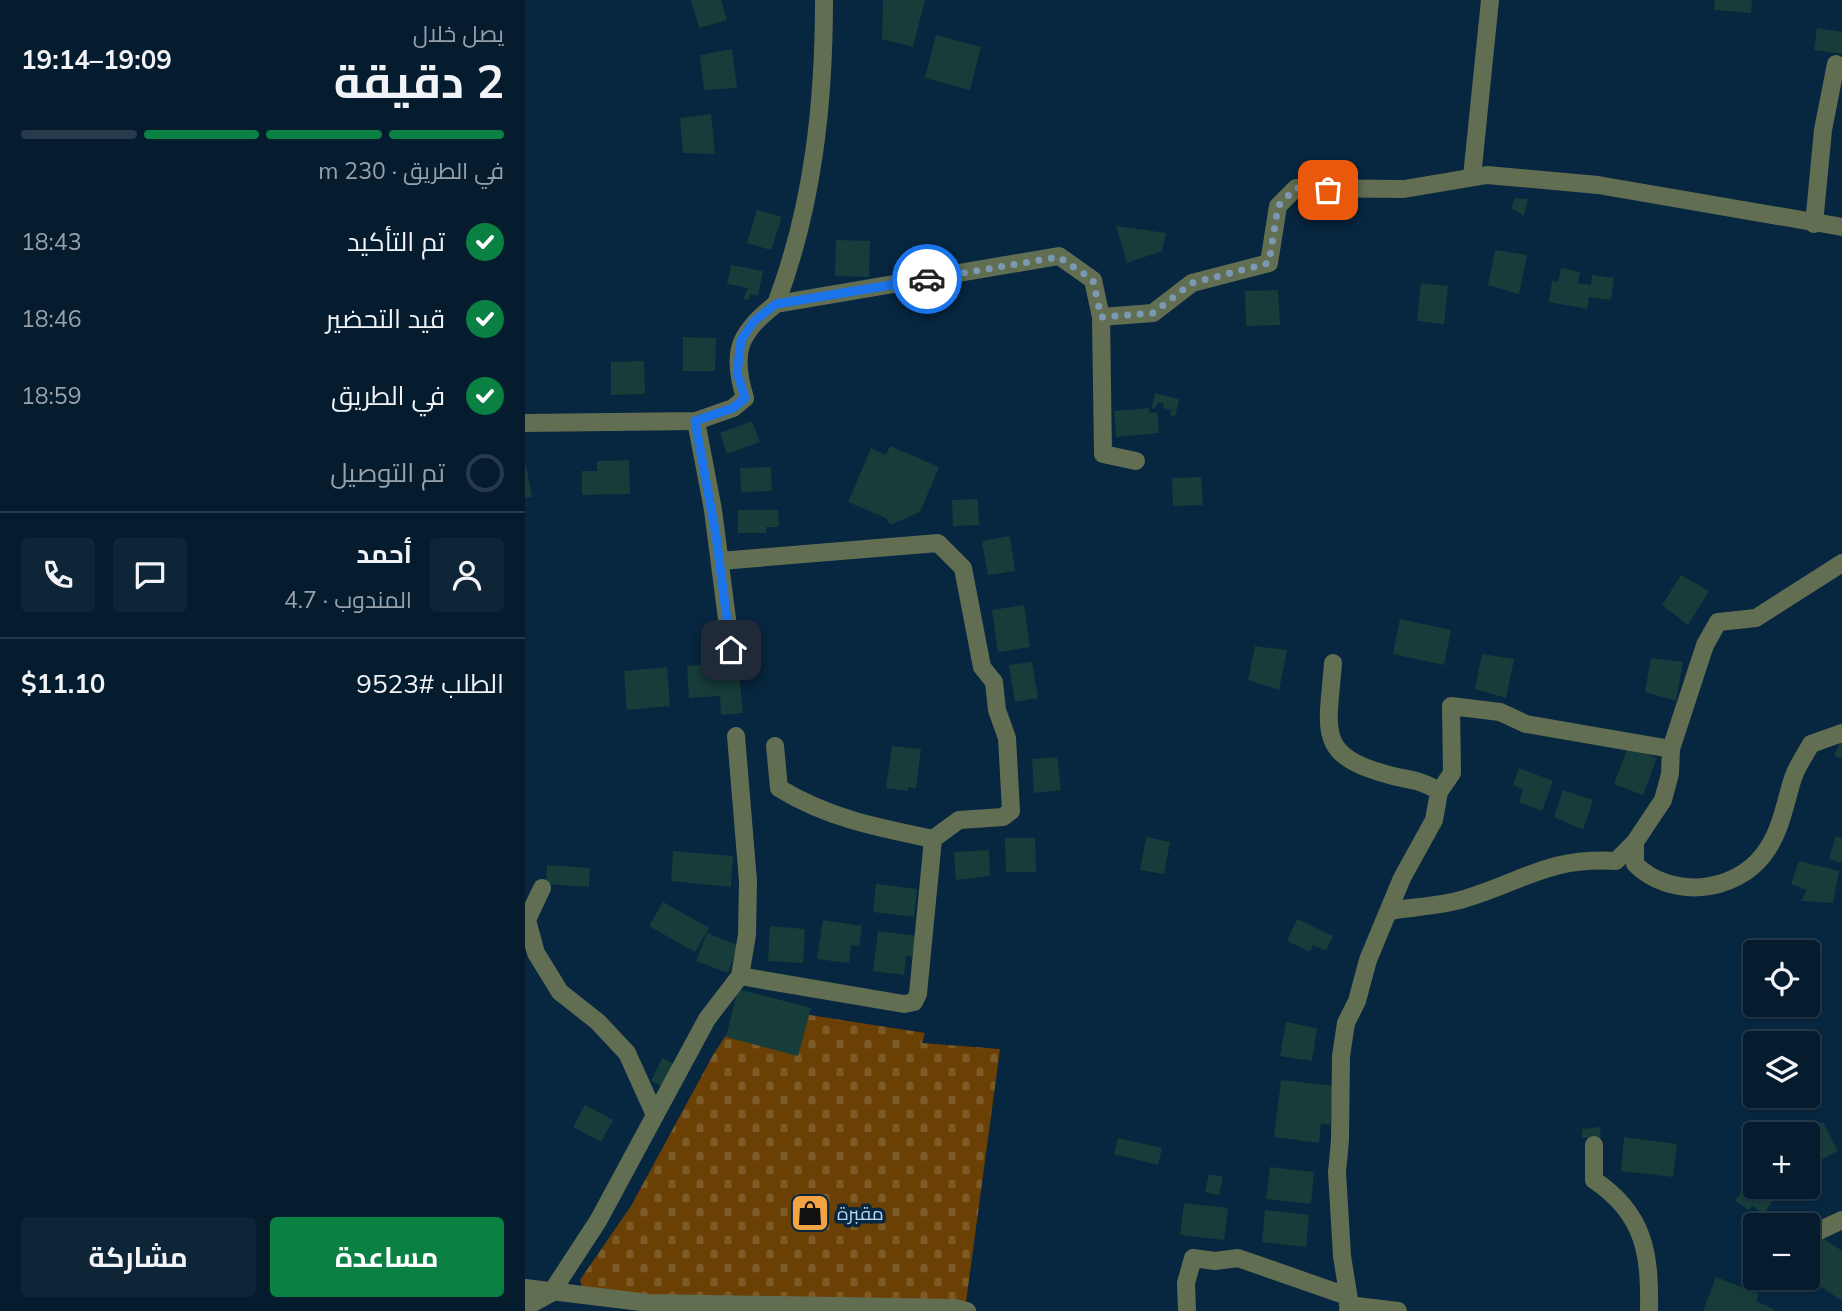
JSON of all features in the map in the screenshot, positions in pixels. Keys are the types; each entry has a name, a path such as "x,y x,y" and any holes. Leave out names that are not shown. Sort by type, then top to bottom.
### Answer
{"street":[{"path":"776,304 794,257 811,182 824,60 824,0"},
{"path":"1472,177 1490,0"},
{"path":"1814,223 1823,130 1836,64"},
{"path":"1101,317 1153,313 1192,283 1269,263 1278,206 1296,188 1404,189 1487,175 1598,186 1842,227"},
{"path":"525,423 695,421 733,408 745,398 737,373 741,340 754,321 776,304 1059,257 1093,280 1101,317 1103,454 1136,461"},
{"path":"695,421 720,561 731,650"},
{"path":"720,561 938,543 963,568 982,667 994,682 997,710 1007,738 1011,810 1003,817 959,820 933,839 849,821 803,803 779,788 775,746"},
{"path":"1389,911 1464,899 1569,861 1616,861 1635,842 1663,800 1670,774 1671,749 1705,645 1718,622 1756,618 1842,563"},
{"path":"1333,663 1328,728 1335,748 1357,764 1420,781 1439,792"},
{"path":"1348,1304 1337,1171 1341,1056 1346,1023 1357,1001 1368,960 1402,878 1434,820 1439,792 1452,773 1451,706 1471,706 1500,712 1526,724 1671,749"},
{"path":"1635,842 1635,864 1646,875 1686,888 1721,884 1764,855 1783,813 1794,775 1811,744 1842,733"},
{"path":"528,1311 529,1305 551,1293 598,1221 707,1019 740,976 747,935 748,881 736,736"},
{"path":"740,976 904,1004 913,1002 918,994 933,839"},
{"path":"542,888 527,920 536,953 560,992 598,1022 627,1054 655,1115"},
{"path":"1594,1145 1594,1180 1616,1194 1637,1222 1650,1268 1649,1311"},
{"path":"1820,1230 1842,1220"},
{"path":"1187,1311 1186,1283 1193,1258 1215,1261 1238,1258 1348,1304 1398,1311"},
{"path":"525,1288 649,1303 814,1304 954,1308 967,1311"}],"green space":[{"path":"746,1005 925,1033 922,1043 1000,1049 966,1302 645,1297 583,1290 580,1280 631,1206 713,1055"}],"building":[{"path":"691,0 721,0 727,20 699,28"},
{"path":"883,0 925,0 913,47 882,39"},
{"path":"1715,0 1752,0 1751,13 1714,10"},
{"path":"1817,28 1842,32 1842,54 1814,50"},
{"path":"936,35 981,47 970,90 925,78"},
{"path":"732,49 737,88 704,90 700,55"},
{"path":"711,114 715,154 683,153 680,118"},
{"path":"1515,198 1528,199 1524,216 1511,208"},
{"path":"757,210 782,217 771,250 747,243"},
{"path":"1116,226 1166,233 1162,251 1127,263"},
{"path":"836,240 870,241 869,277 835,276"},
{"path":"1495,250 1527,255 1519,294 1488,285"},
{"path":"731,265 763,271 758,296 750,294 749,300 743,299 748,288 727,284"},
{"path":"1561,268 1580,272 1578,283 1591,285 1592,275 1614,278 1611,300 1589,297 1587,309 1549,302 1552,281 1558,282"},
{"path":"1421,283 1448,286 1444,324 1417,321"},
{"path":"1278,290 1280,325 1246,326 1245,291"},
{"path":"683,337 716,338 715,371 683,371"},
{"path":"644,361 645,394 611,395 611,362"},
{"path":"1155,393 1179,399 1175,417 1170,415 1171,410 1163,408 1164,403 1157,403 1155,409 1152,408"},
{"path":"1149,408 1149,413 1157,412 1159,433 1116,437 1114,411"},
{"path":"752,421 760,442 727,454 720,433"},
{"path":"890,446 939,467 920,512 890,525 886,518 848,502 871,448 886,455"},
{"path":"629,460 630,494 582,495 582,471 597,471 597,461"},
{"path":"525,466 532,497 525,498"},
{"path":"771,467 772,491 741,492 740,468"},
{"path":"1201,477 1203,505 1173,506 1172,478"},
{"path":"978,499 979,525 953,526 952,500"},
{"path":"738,510 778,510 779,527 766,527 766,533 738,533"},
{"path":"1010,536 1015,571 988,575 982,541"},
{"path":"1681,575 1709,591 1688,625 1662,605"},
{"path":"1024,605 1030,647 998,652 992,610"},
{"path":"1400,619 1451,630 1444,665 1393,654"},
{"path":"1255,646 1287,650 1279,690 1248,680"},
{"path":"1482,654 1514,659 1506,698 1475,689"},
{"path":"1651,658 1683,662 1676,701 1645,692"},
{"path":"738,662 743,713 721,715 720,696 689,698 687,666"},
{"path":"1032,662 1038,698 1015,702 1009,665"},
{"path":"667,667 670,706 627,710 624,671"},
{"path":"1842,738 1842,759 1834,756"},
{"path":"892,746 921,749 916,788 908,787 908,791 886,788"},
{"path":"1628,747 1657,758 1643,795 1614,784"},
{"path":"1057,757 1061,790 1034,793 1032,759"},
{"path":"1519,768 1553,781 1542,811 1519,802 1523,789 1513,785"},
{"path":"1563,790 1593,800 1583,830 1554,817"},
{"path":"1836,836 1842,838 1842,863 1829,859"},
{"path":"1146,837 1170,842 1164,874 1140,870"},
{"path":"1005,838 1035,838 1036,872 1006,872"},
{"path":"989,850 990,876 956,880 954,852"},
{"path":"673,851 733,856 731,887 671,881"},
{"path":"1799,861 1839,871 1833,903 1801,901 1807,890 1791,884"},
{"path":"547,865 590,868 589,887 546,884"},
{"path":"876,884 917,889 914,917 873,912"},
{"path":"663,902 709,928 695,952 649,926"},
{"path":"1297,919 1333,936 1326,951 1313,945 1310,952 1287,941"},
{"path":"823,920 862,926 859,946 851,945 849,963 817,959"},
{"path":"770,926 805,929 803,963 768,961"},
{"path":"878,931 918,936 915,957 906,956 904,975 873,971"},
{"path":"707,933 738,945 728,973 696,961"},
{"path":"738,989 811,1008 798,1056 726,1037"},
{"path":"1286,1022 1317,1028 1312,1061 1280,1056"},
{"path":"662,1058 674,1064 662,1087 651,1081"},
{"path":"1281,1080 1335,1086 1330,1125 1321,1124 1319,1143 1274,1137"},
{"path":"585,1105 613,1120 601,1142 573,1127"},
{"path":"1823,1122 1838,1151 1820,1160 1820,1124"},
{"path":"1600,1127 1601,1138 1582,1138 1582,1129"},
{"path":"1624,1137 1677,1144 1673,1177 1621,1171"},
{"path":"1118,1138 1162,1148 1158,1165 1114,1154"},
{"path":"1270,1167 1314,1172 1311,1204 1266,1199"},
{"path":"1209,1174 1223,1177 1219,1195 1205,1192"},
{"path":"1743,1189 1743,1199 1774,1199 1765,1213 1752,1206 1749,1210 1735,1201"},
{"path":"1184,1203 1228,1208 1224,1240 1180,1235"},
{"path":"1265,1210 1309,1215 1306,1247 1262,1242"},
{"path":"1820,1236 1842,1251 1842,1301 1820,1286"},
{"path":"1716,1277 1743,1290 1759,1294 1756,1301 1774,1309 1773,1311 1703,1311"}],"way so far":[{"path":"927,279 1059,257 1093,280 1101,317 1153,313 1192,283 1269,263 1278,206 1296,188 1328,190"}],"place":[{"name":"مقبرة","path":"810,1213"}],"route":[{"path":"731,650 712,510 695,421 733,408 745,398 737,373 741,340 754,321 776,304 927,279"}]}
